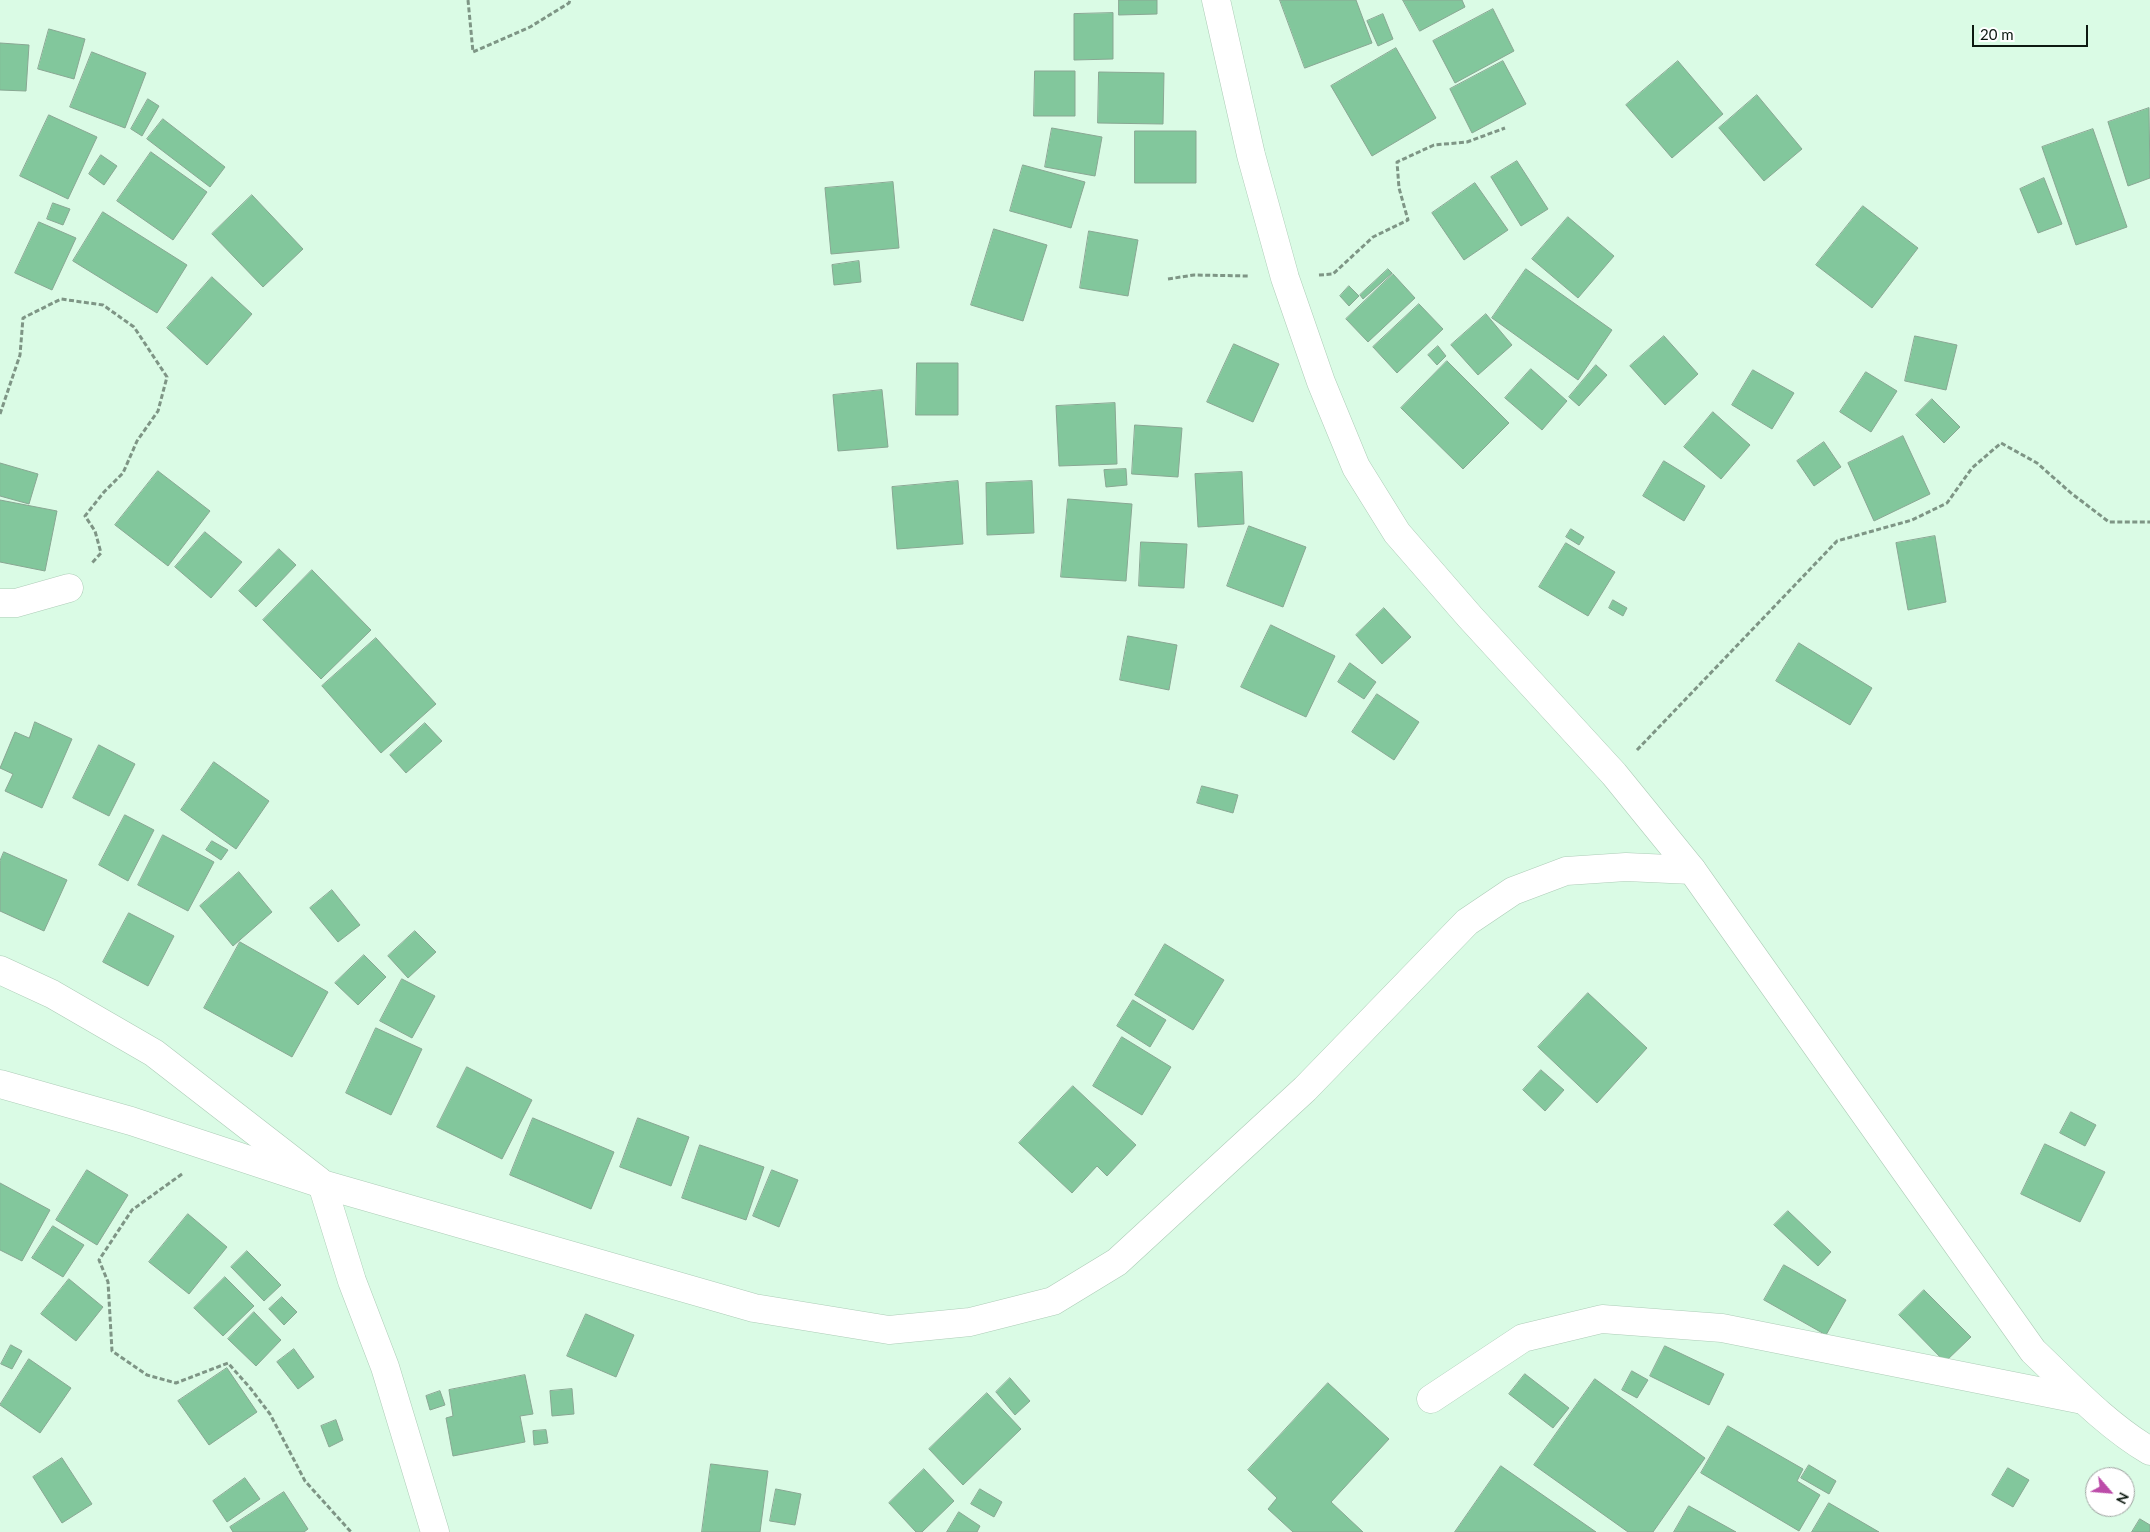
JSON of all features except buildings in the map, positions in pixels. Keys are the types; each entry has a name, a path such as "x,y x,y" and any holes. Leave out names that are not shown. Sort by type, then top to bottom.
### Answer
{"main road":[{"path":"1216,0 1251,155 1285,278 1321,382 1356,467 1397,533 1470,617 1614,774 1692,870 2033,1351 2084,1400 2136,1443 2150,1451"},
{"path":"0,604 16,603 69,588"},
{"path":"0,1084 130,1121 322,1184 754,1308 888,1330 970,1322 1053,1301 1117,1262 1305,1089 1467,922 1513,891 1566,872 1626,867 1692,870"},
{"path":"0,970 52,994 154,1053 322,1184 352,1281 385,1367 435,1532"},
{"path":"1431,1399 1523,1338 1602,1319 1722,1328 2084,1400"}],"path":[{"path":"468,0 473,52 530,27 569,3 570,0"},
{"path":"1168,279 1194,275 1285,278 1333,274 1373,236 1408,220 1399,188 1398,162 1434,145 1467,142 1505,128"},
{"path":"0,414 20,355 23,318 61,299 103,305 134,327 167,377 158,411 137,441 123,473 104,492 85,516 95,531 102,553 69,588"},
{"path":"1614,774 1837,541 1912,520 1947,503 1972,468 2001,443 2036,463 2071,494 2109,522 2150,522"},
{"path":"218,1150 132,1210 99,1260 108,1282 112,1351 147,1376 176,1383 228,1364 251,1388 270,1414 305,1481 350,1532"}]}
